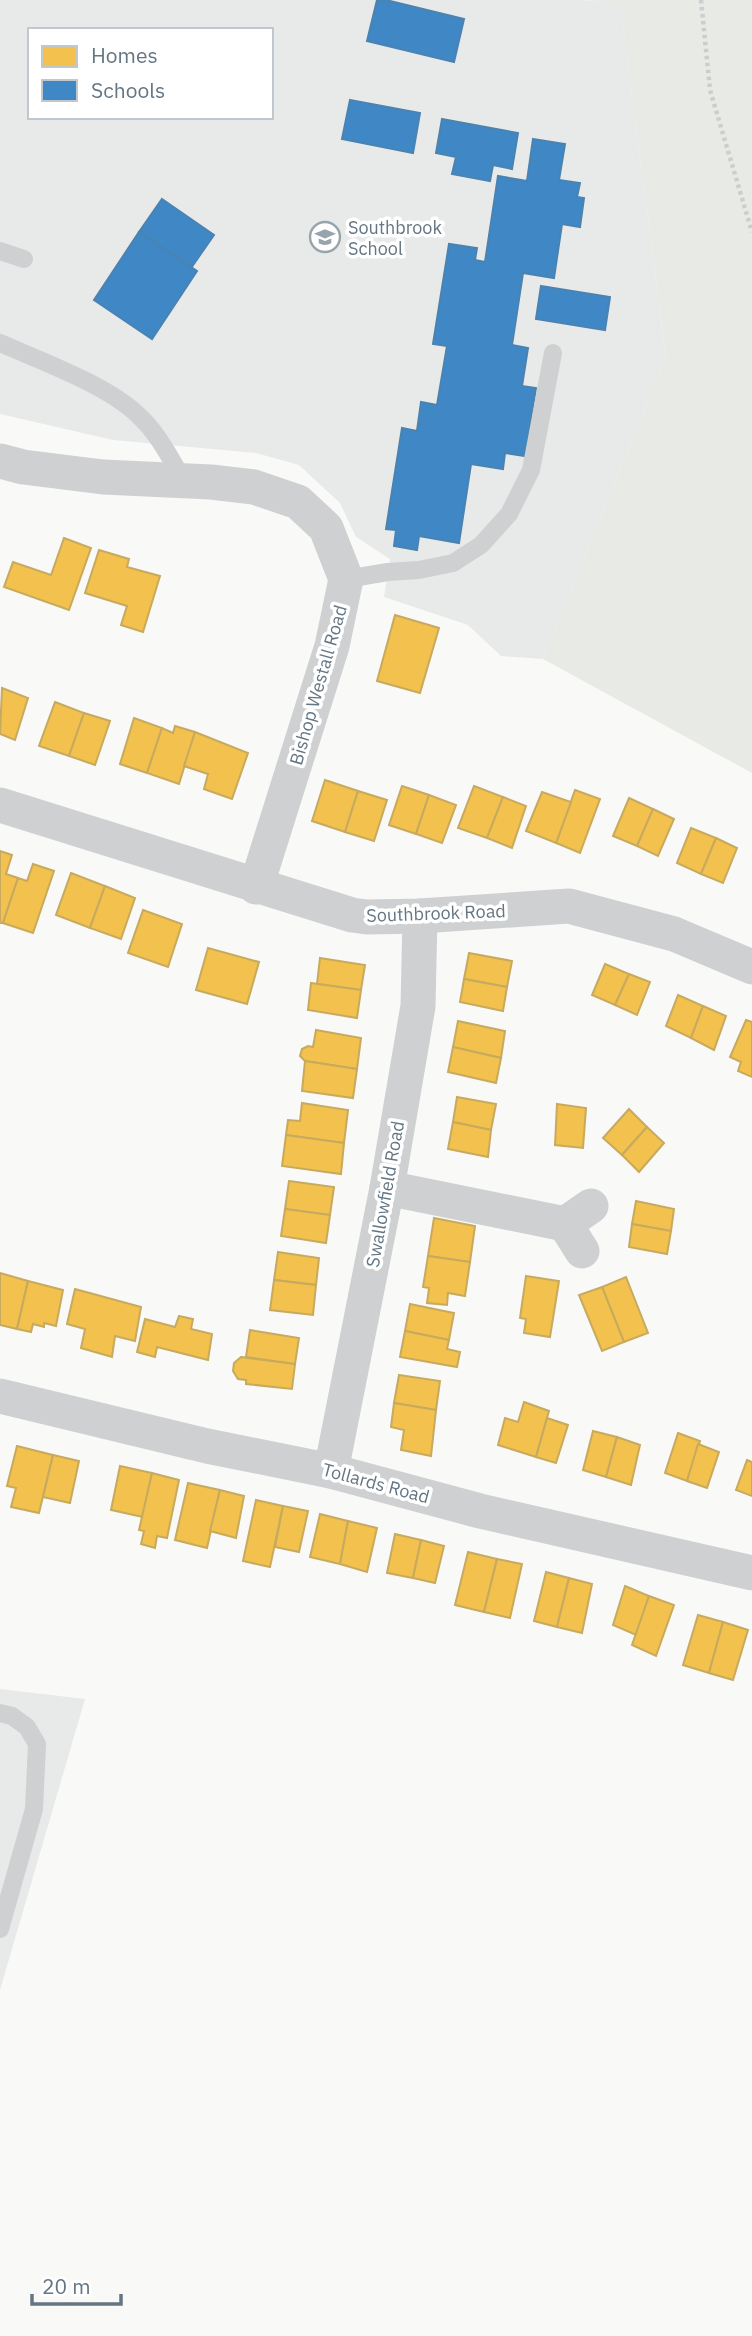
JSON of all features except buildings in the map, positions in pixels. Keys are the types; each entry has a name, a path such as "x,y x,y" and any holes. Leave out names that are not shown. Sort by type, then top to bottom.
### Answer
{"street":[{"path":"0,461 23,467 103,477 254,487 298,502 326,528 346,579"},
{"name":"Bishop Westall Road","path":"256,887 332,646 346,579"},
{"name":"Southbrook Road","path":"0,805 352,915 420,916 569,906 674,934 752,967"},
{"name":"Swallowfield Road","path":"331,1471 387,1188 418,1006 420,916"},
{"path":"387,1188 579,1227"},
{"name":"Tollards Road","path":"0,1396 207,1446 331,1471 480,1511 752,1573"}],"lane":[{"path":"0,251 24,259"},
{"path":"0,343 96,386 138,414 163,444 184,481"},
{"path":"346,579 453,563 481,545 495,530 509,514 531,470 554,353"},
{"path":"0,1713 12,1716 27,1727 37,1744 34,1809 0,1929"}],"path":[{"path":"701,0 710,90 752,232"}],"shaded area":[{"name":"Southbrook School","path":"0,0 583,0 620,3 666,357 543,659 501,656 468,625 384,597 390,559 356,537 340,503 299,465 256,453 113,440 0,414"},
{"path":"588,0 752,0 752,773 543,659 666,357 620,4"},
{"path":"0,1689 85,1699 0,1990"}],"place":[{"name":"Southbrook School","path":"325,237"}]}
